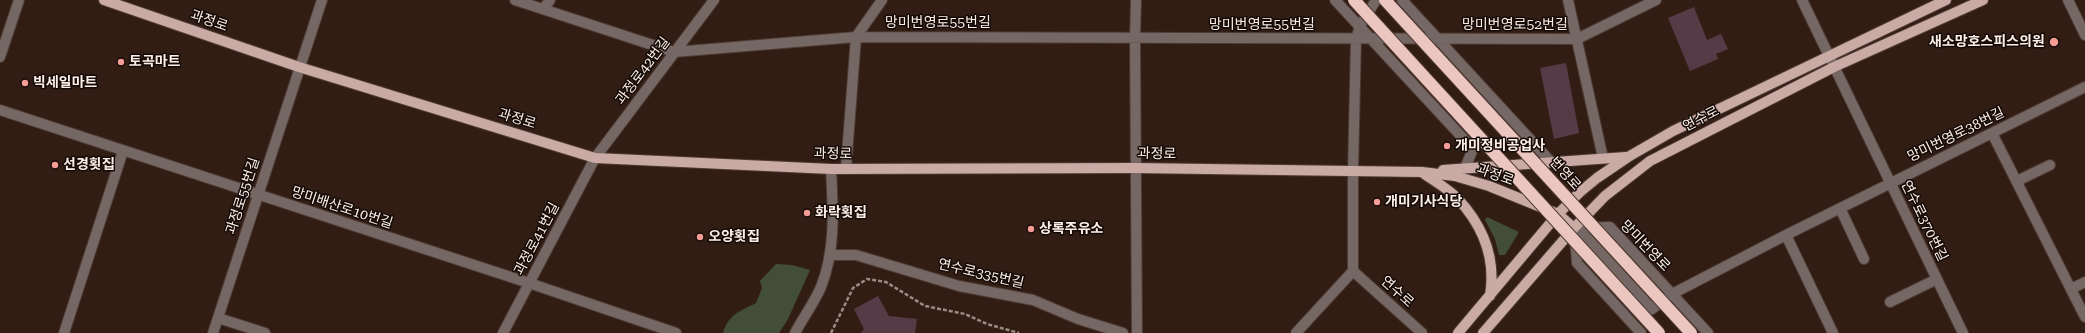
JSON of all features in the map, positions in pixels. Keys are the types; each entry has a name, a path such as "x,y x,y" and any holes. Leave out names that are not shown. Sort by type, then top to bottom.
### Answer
{"highway":[{"path":"1354,0 1659,333"},
{"name":"번영로","path":"1385,0 1691,333"}],"main road":[{"name":"과정로","path":"104,0 299,67 595,158 831,169 1135,168 1422,172 1455,176 1489,186 1558,214 1574,228"},
{"name":"연수로","path":"1458,333 1558,214 1596,178 1628,156 1673,131 1946,0"},
{"name":"연수로","path":"1483,333 1574,228 1605,196 1650,161 1834,67 1983,0"},
{"path":"1422,172 1628,156"},
{"path":"1422,172 1458,198 1480,230 1489,251 1492,279 1489,297"}],"street":[{"path":"0,57 19,0"},
{"name":"과정로55번길","path":"214,333 299,67 322,0"},
{"name":"망미번영로55번길","path":"515,0 674,52 856,37 1371,38"},
{"path":"543,9 550,0"},
{"name":"과정로42번길","path":"595,158 714,0"},
{"path":"846,168 856,37 882,0"},
{"path":"1136,0 1135,168 1137,333"},
{"path":"1335,0 1473,149 1465,168"},
{"path":"1296,333 1353,271 1353,171 1356,39 1360,26 1376,0"},
{"path":"1402,0 1552,162"},
{"path":"1568,0 1603,158"},
{"name":"망미번영로52번길","path":"1371,38 1577,39 1656,0"},
{"name":"연수로370번길","path":"1802,0 1963,333"},
{"path":"2068,0 2085,35"},
{"name":"망미번영로38번길","path":"1574,228 1587,238 1652,309 1672,294 1786,235 2085,87"},
{"name":"망미배산로10번길","path":"0,110 258,196 529,283 676,333"},
{"path":"1992,133 2085,317"},
{"path":"64,333 123,151"},
{"name":"과정로41번길","path":"503,333 595,158"},
{"path":"2017,181 2050,165"},
{"path":"795,333 821,288 831,255 834,222 831,169"},
{"path":"1840,208 1864,259"},
{"name":"망미번영로","path":"1574,228 1610,227 1708,333"},
{"path":"1574,228 1577,263 1641,333"},
{"path":"1786,235 1833,333"},
{"name":"연수로335번길","path":"831,255 856,255 959,286 1034,300 1078,319 1123,333"},
{"name":"연수로","path":"1353,271 1422,333"},
{"name":"연수로370번길","path":"1890,302 1937,279"},
{"path":"2071,289 2085,282"},
{"path":"218,318 265,333"}],"path":[{"path":"831,333 853,288 867,279 886,282 925,306 965,314 987,324 1019,333"}],"green space":[{"path":"1487,217 1519,232 1505,255 1499,255 1495,239 1485,220"},
{"path":"776,264 792,265 810,270 788,319 779,333 723,333 728,322 735,314 756,303 762,288 760,281"}],"building":[{"path":"1694,7 1707,40 1721,34 1728,49 1716,54 1718,59 1690,71 1668,18"},
{"path":"1566,63 1579,133 1554,139 1540,68"},
{"path":"878,296 889,316 917,319 915,333 861,333 864,329 854,309"}],"place":[{"name":"새소망호스피스의원","path":"2054,42"},
{"name":"토곡마트","path":"121,62"},
{"name":"빅세일마트","path":"25,83"},
{"name":"개미정비공업사","path":"1447,146"},
{"name":"선경횟집","path":"55,165"},
{"name":"개미기사식당","path":"1377,202"},
{"name":"화락횟집","path":"807,213"},
{"name":"상록주유소","path":"1031,229"},
{"name":"오양횟집","path":"700,237"}]}
